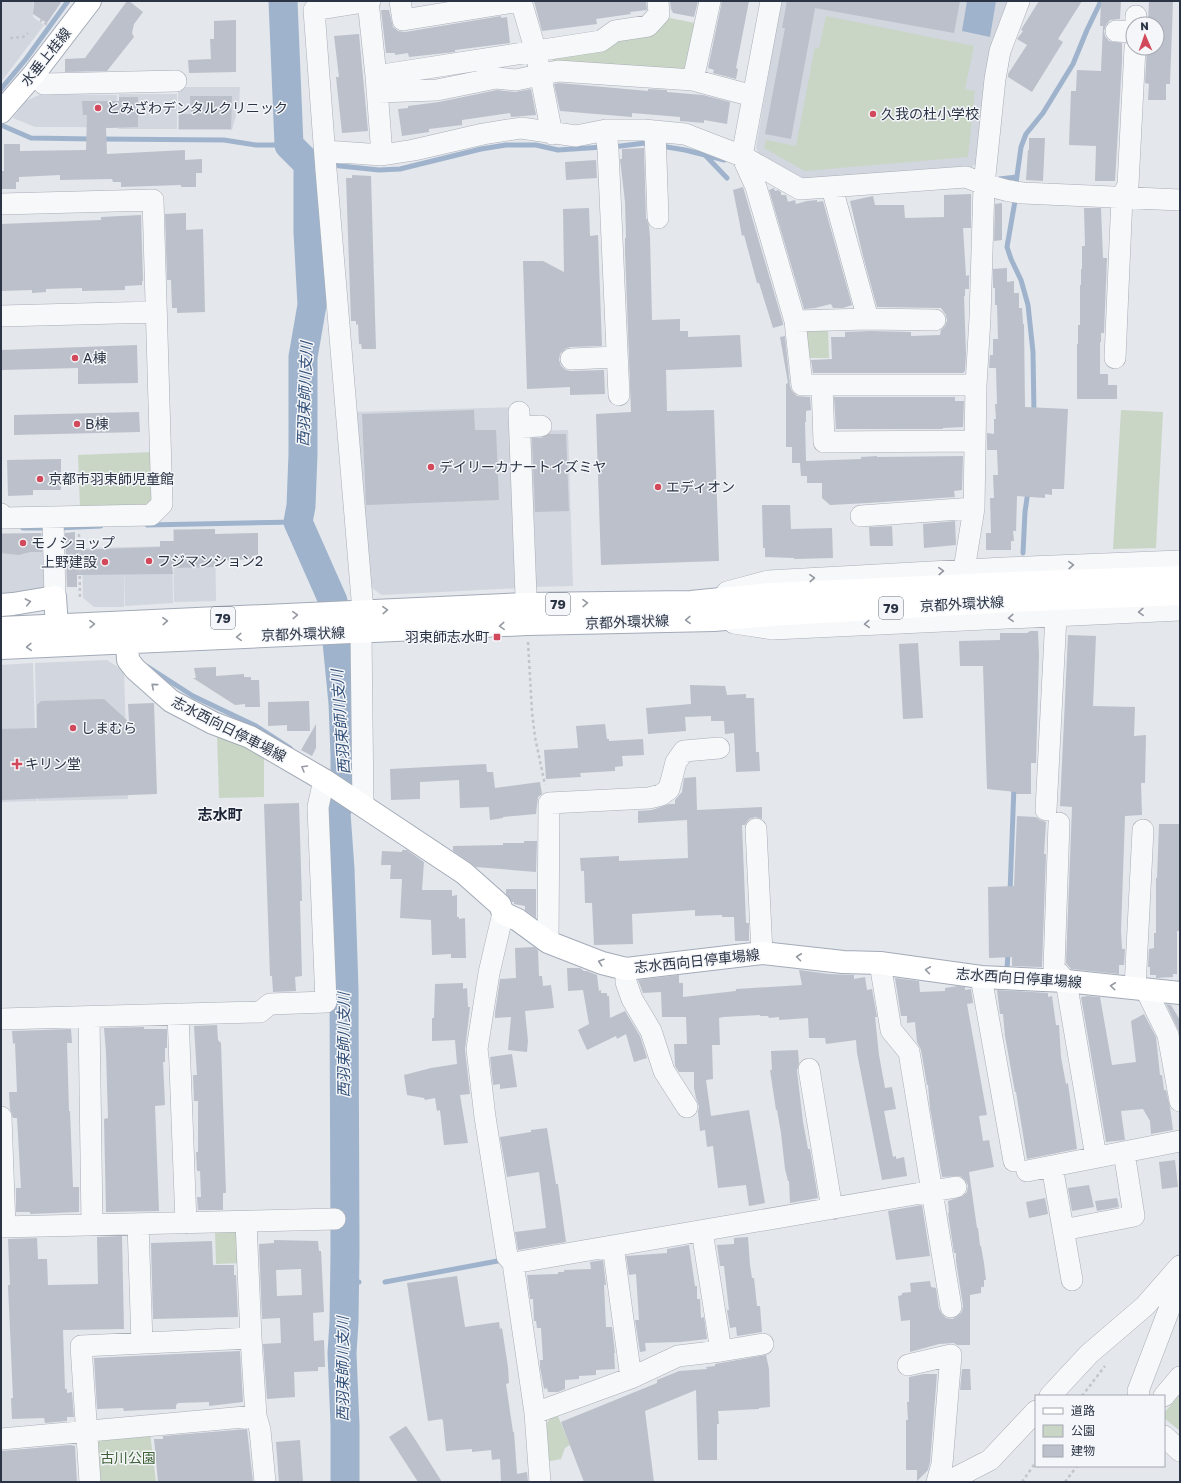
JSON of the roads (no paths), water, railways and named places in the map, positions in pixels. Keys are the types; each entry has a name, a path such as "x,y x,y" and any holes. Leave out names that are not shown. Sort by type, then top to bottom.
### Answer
{"main road":[{"name":"水垂上桂線","path":"1,112 34,74 90,1"},
{"name":"京都外環状線","path":"527,614 714,620 1180,577"},
{"name":"京都外環状線","path":"1,628 57,635 319,624 527,614 692,602 770,594 1012,592 1180,594"},
{"path":"1,605 55,597 57,635"},
{"name":"志水西向日停車場線","path":"127,632 128,660 135,669 171,701 213,723 250,737 343,793 464,873 500,905 503,913 518,920 548,942 602,964 626,969 762,952 843,962 880,963 981,977 1066,981 1180,993"},
{"name":"京都外環状線","path":"1,648 57,635"}],"street":[{"path":"1,1019 260,1012 270,1004 326,1002 318,807 343,793 354,622 325,159 314,10 369,1 382,155"},
{"path":"400,1 403,20 520,1 536,52 552,134"},
{"path":"377,84 536,52 601,41 615,31 648,26 659,14 658,1"},
{"path":"693,80 710,1"},
{"path":"771,1 753,96 747,167 756,187 795,320 802,385 976,385"},
{"path":"964,570 974,508 976,385 984,184 995,79 1000,51 1019,1"},
{"path":"1115,358 1122,198 1128,185 1134,56"},
{"path":"377,84 437,90 496,78 516,80 558,71 693,80 753,96"},
{"path":"34,74 44,84 176,81"},
{"path":"325,159 382,155 414,150 483,134 521,128 552,134 607,140 655,140 685,134 747,167 800,189 834,193 966,177 1009,192 1180,200"},
{"path":"607,140 619,395"},
{"path":"655,140 658,218"},
{"path":"834,193 868,318"},
{"path":"1,204 154,200 162,504 151,515 53,525 4,518 1,514"},
{"path":"1,316 156,312"},
{"path":"795,320 868,318 935,320"},
{"path":"571,359 617,357"},
{"path":"822,385 824,442 975,441"},
{"path":"527,614 520,420 541,426"},
{"path":"861,516 974,508"},
{"path":"53,525 55,597"},
{"path":"692,602 768,581 964,570 1180,561"},
{"path":"714,620 773,629 1180,610"},
{"path":"1056,616 1052,816 1054,968 1066,981 1096,1157"},
{"path":"548,942 549,803 649,798 661,795 669,789 676,762 684,750 719,748"},
{"path":"756,829 762,952"},
{"path":"1143,830 1140,989 1168,1036 1180,1101"},
{"path":"503,913 489,973 477,1049 485,1117 507,1256 513,1263 535,1414 540,1482"},
{"path":"880,963 891,1030 909,1052 951,1308"},
{"path":"626,969 626,982 632,999 651,1031 664,1070 687,1107"},
{"path":"981,977 1020,1166 1052,1166 1180,1141"},
{"path":"178,1014 186,1223"},
{"path":"89,1017 92,1224"},
{"path":"809,1069 832,1209"},
{"path":"1,1117 3,1227 335,1219"},
{"path":"1063,1230 1134,1216 1124,1152"},
{"path":"1052,1166 1072,1280"},
{"path":"513,1263 956,1187"},
{"path":"246,1222 256,1416 260,1430 265,1482"},
{"path":"138,1224 142,1343"},
{"path":"702,1231 721,1351"},
{"path":"612,1246 631,1378"},
{"path":"1051,1395 1089,1354 1145,1306 1180,1266"},
{"path":"1139,1395 1138,1391 1180,1281"},
{"path":"90,1482 81,1346 251,1338"},
{"path":"535,1414 631,1378 678,1356 763,1344"},
{"path":"908,1365 951,1355 942,1464 937,1482"},
{"path":"1165,1395 1180,1377"},
{"path":"947,1482 990,1460 1035,1412"},
{"path":"1,1439 256,1416"},
{"path":"1165,1437 1180,1451"}],"water":[{"path":"967,1 996,1 990,37 962,31"}],"waterway":[{"path":"1,89 26,59 68,1"},
{"name":"西羽束師川支川","path":"283,1 289,145 308,164 308,232 312,305 303,357 303,454 301,506 298,522 333,601 343,703 345,786 336,813 340,869 344,989 345,1252 342,1353 345,1425 345,1482"},
{"path":"1016,183 1021,147 1026,134 1043,113 1073,64 1101,1"},
{"path":"1,125 31,138 93,139"},
{"path":"101,139 224,140 256,145 289,145"},
{"path":"613,147 645,143 651,144"},
{"path":"331,165 379,170 400,169 481,149 506,145 536,145 558,150 603,147"},
{"path":"661,146 705,155 727,178"},
{"path":"705,155 724,160"},
{"path":"308,164 321,164"},
{"path":"999,179 1017,177"},
{"path":"1015,201 1007,247 1021,280 1028,305 1033,352 1034,414"},
{"path":"1023,553 1025,512 1028,491"},
{"path":"147,525 298,522"},
{"path":"57,528 101,526"},
{"path":"23,528 49,528"},
{"path":"148,667 193,696 256,726 290,748"},
{"path":"1010,892 1014,786"},
{"path":"1007,970 1008,952"},
{"path":"385,1282 503,1260"},
{"path":"345,1281 359,1282"}],"place":[{"name":"とみざわデンタルクリニック","path":"98,108"},
{"name":"久我の杜小学校","path":"873,114"},
{"name":"A棟","path":"75,358"},
{"name":"B棟","path":"77,424"},
{"name":"デイリーカナートイズミヤ","path":"431,467"},
{"name":"京都市羽束師児童館","path":"40,479"},
{"name":"エディオン","path":"658,487"},
{"name":"モノショップ","path":"23,543"},
{"name":"フジマンション2","path":"149,561"},
{"name":"上野建設","path":"105,562"},
{"name":"羽束師志水町","path":"497,637"},
{"name":"しまむら","path":"73,728"},
{"name":"キリン堂","path":"17,764"}],"district":[{"name":"志水町","path":"220,815"}],"park label":[{"name":"古川公園","path":"128,1458"}]}
